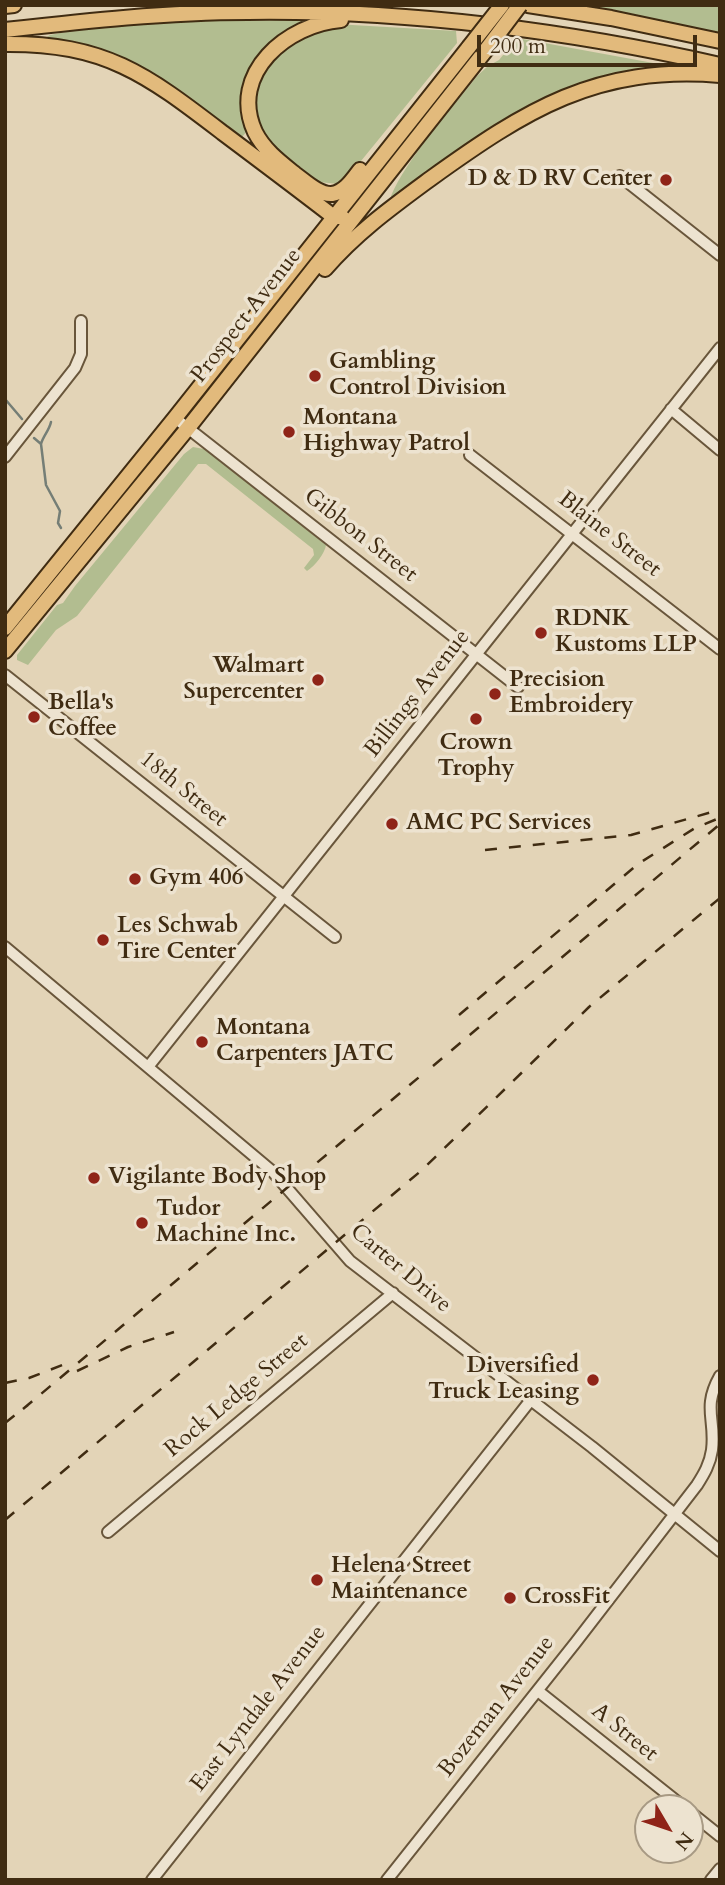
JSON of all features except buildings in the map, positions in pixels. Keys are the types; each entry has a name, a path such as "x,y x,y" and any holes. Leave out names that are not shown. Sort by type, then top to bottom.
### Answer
{"highway":[{"path":"5,6 14,5"},
{"name":"Prospect Avenue","path":"5,628 176,418 502,5"},
{"name":"Prospect Avenue","path":"5,651 188,428 520,5"},
{"path":"528,5 624,20 720,41"},
{"path":"5,30 125,17 219,12 340,13 434,18 580,36 720,65"},
{"path":"434,18 337,20 317,23 298,32 274,48 257,70 249,95 251,121 259,139 275,158 317,189 335,193 350,183 412,108 446,76"},
{"path":"5,44 72,49 109,59 134,70 179,98 335,217 351,216 360,209"},
{"path":"252,346 360,232 479,144 524,115 562,97 613,82 663,75 720,75"}],"street":[{"path":"620,176 720,255"},
{"path":"5,457 75,368 81,354 81,321"},
{"name":"Billings Avenue","path":"148,1067 720,348"},
{"path":"671,409 720,450"},
{"name":"Gibbon Street","path":"176,418 518,687"},
{"name":"Blaine Street","path":"470,455 720,649"},
{"name":"18th Street","path":"5,675 335,937"},
{"name":"Carter Drive","path":"5,947 272,1172 350,1261 592,1447 720,1551"},
{"name":"Rock Ledge Street","path":"108,1532 393,1293"},
{"name":"Bozeman Avenue","path":"387,1880 538,1691 708,1467 713,1438 709,1402 720,1376"},
{"name":"East Lyndale Avenue","path":"152,1880 530,1401"},
{"name":"A Street","path":"538,1691 667,1794"},
{"path":"704,1823 720,1836"},
{"path":"711,1880 720,1869"}],"green space":[{"path":"575,5 720,5 720,33 703,29"},
{"path":"302,20 302,24 260,58 250,128 242,137 162,79 126,62 44,39 50,35 106,24"},
{"path":"335,24 456,31 457,43 348,177 338,184 319,182 282,156 260,132 253,95 266,65 303,33"},
{"path":"517,38 686,69 552,97 520,110 393,201 391,196 398,181 430,134 477,76 499,60"},
{"path":"193,447 204,449 216,457 326,545 316,563 307,571 304,568 314,555 313,549 206,464 198,464 77,616 56,630 28,665 17,660 17,655 57,605 63,603 184,454"}],"waterway":[{"path":"5,399 22,419"},
{"path":"51,422 41,444 46,485 60,511 58,523 61,528"},
{"path":"34,438 41,444"}],"railway":[{"path":"485,850 631,835 712,812"},
{"path":"459,1015 638,864 695,828 717,819"},
{"path":"433,1066 720,824"},
{"path":"5,1520 422,1170 589,1007 720,898"},
{"path":"23,1409 424,1073"},
{"path":"77,1371 128,1347 174,1332"},
{"path":"5,1383 29,1378 70,1362"},
{"path":"5,1423 28,1405"}],"place":[{"name":"D & D RV Center","path":"666,180"},
{"name":"Gambling Control Division","path":"315,376"},
{"name":"Montana Highway Patrol","path":"289,432"},
{"name":"RDNK Kustoms LLP","path":"541,633"},
{"name":"Walmart Supercenter","path":"318,680"},
{"name":"Precision Embroidery","path":"495,694"},
{"name":"Bella's Coffee","path":"34,717"},
{"name":"Crown Trophy","path":"476,719"},
{"name":"AMC PC Services","path":"392,824"},
{"name":"Gym 406","path":"135,879"},
{"name":"Les Schwab Tire Center","path":"103,940"},
{"name":"Montana Carpenters JATC","path":"202,1042"},
{"name":"Vigilante Body Shop","path":"94,1178"},
{"name":"Tudor Machine Inc.","path":"142,1223"},
{"name":"Diversified Truck Leasing","path":"593,1380"},
{"name":"Helena Street Maintenance","path":"317,1580"},
{"name":"CrossFit","path":"510,1598"}]}
